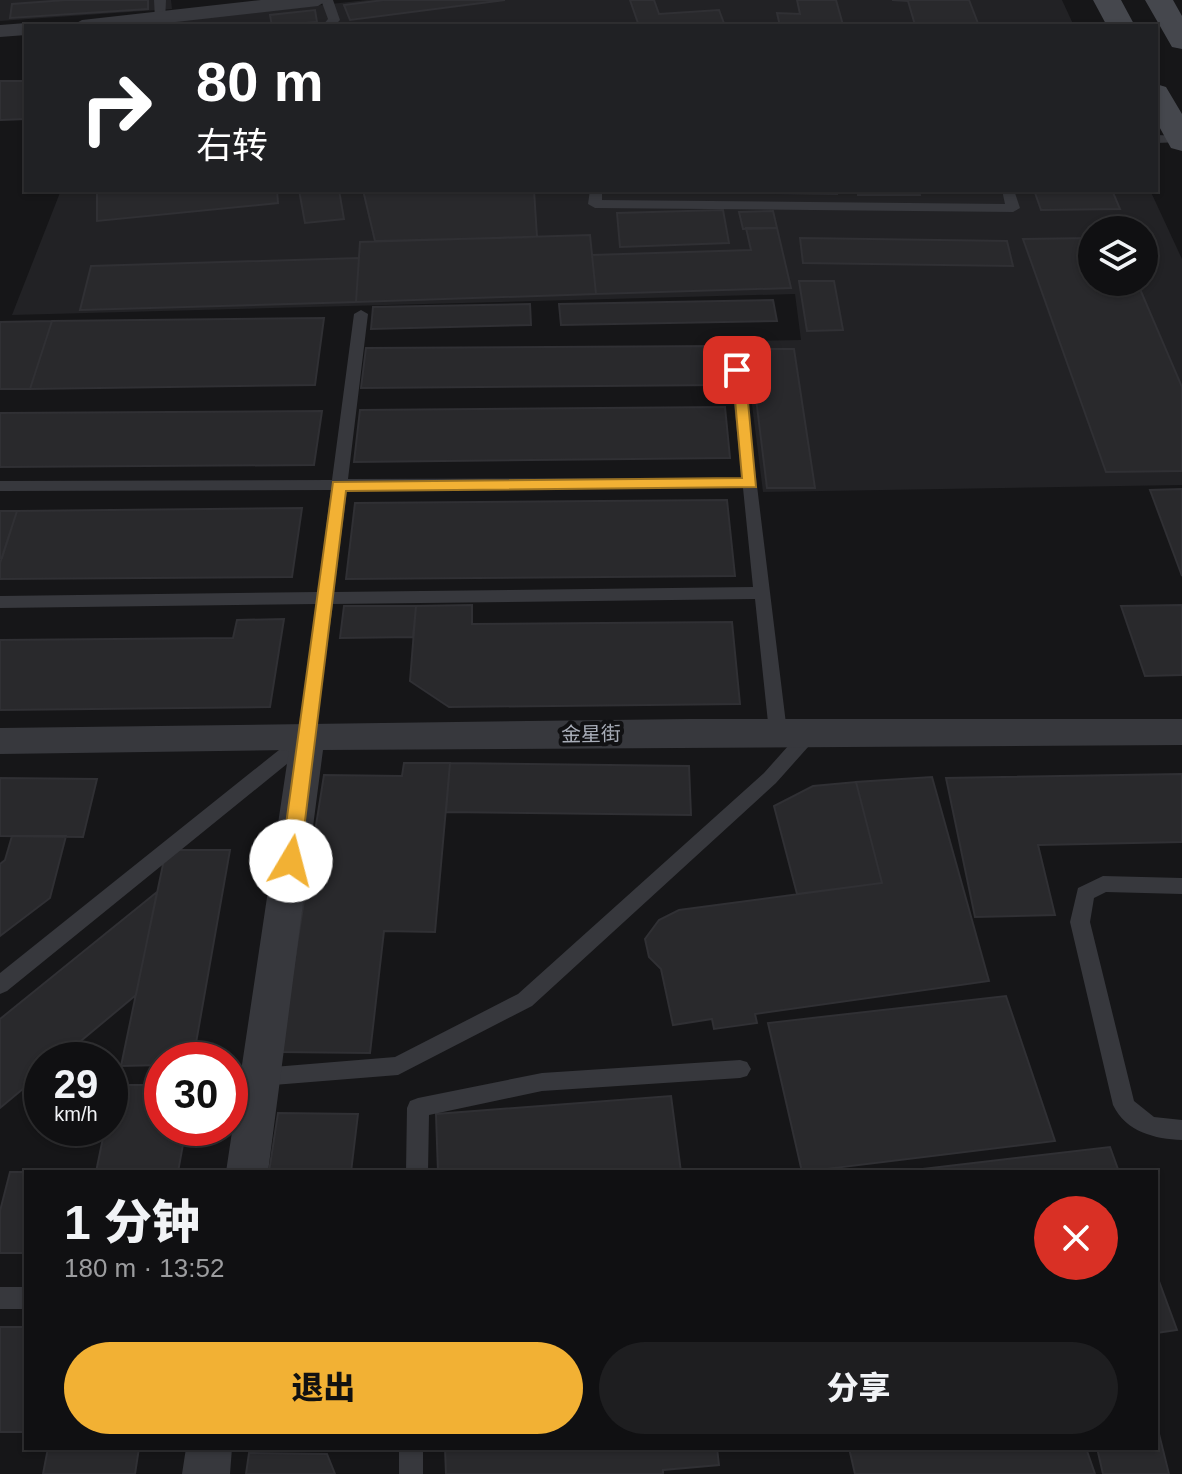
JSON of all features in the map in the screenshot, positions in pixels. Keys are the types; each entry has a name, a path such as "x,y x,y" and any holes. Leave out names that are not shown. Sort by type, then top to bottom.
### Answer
{"main road":[{"path":"1107,0 1120,24"},
{"path":"1159,0 1182,41"},
{"path":"1158,99 1173,140"}],"street":[{"path":"92,24 161,10 318,0"},
{"path":"0,31 24,29"},
{"name":"金星街","path":"0,741 794,732 1182,732"},
{"path":"247,1170 308,737"},
{"path":"206,1474 209,1450"}],"lane":[{"path":"327,0 334,20 330,24"},
{"path":"596,192 595,204 1013,208 1009,192"},
{"path":"0,985 308,737 361,314"},
{"path":"261,1077 398,1066 525,1000 770,778 794,732 762,593 734,341"},
{"path":"0,486 750,483"},
{"path":"0,602 762,593"},
{"path":"1182,886 1103,884 1085,894 1080,922 1124,1105 1137,1123 1163,1130 1182,1130"},
{"path":"417,1170 418,1108 542,1082 740,1069"},
{"path":"0,1298 24,1298"},
{"path":"411,1450 411,1474"}],"shaded area":[{"path":"0,0 171,0 172,9 0,21"},
{"path":"367,0 1062,0 1073,24 150,24"},
{"path":"60,192 1151,192 1182,259 1182,485 763,492 744,341 801,340 795,294 12,315"}],"building":[{"path":"66,0 148,0 148,9 10,18 12,4"},
{"path":"384,0 505,0 350,20 344,5"},
{"path":"630,0 654,0 659,14 719,10 724,24 638,24"},
{"path":"797,0 836,0 843,24 780,24 777,13 800,14"},
{"path":"892,0 969,0 978,24 915,24 908,1"},
{"path":"315,10 317,22 272,24 270,15"},
{"path":"0,81 24,81 24,119 0,120"},
{"path":"97,192 277,192 278,203 97,221"},
{"path":"97,192 277,192 278,203 97,221"},
{"path":"299,192 339,192 344,219 305,223"},
{"path":"363,192 534,192 537,237 375,241"},
{"path":"837,192 837,194 774,193"},
{"path":"858,192 919,192 920,195 858,195"},
{"path":"1035,192 1113,192 1120,209 1041,210"},
{"path":"723,210 729,243 620,247 617,213"},
{"path":"773,211 777,228 743,229 739,212"},
{"path":"746,228 777,228 791,288 596,294 592,255 751,250"},
{"path":"590,235 596,294 356,302 360,242"},
{"path":"800,238 1007,241 1013,266 803,263"},
{"path":"1078,238 1078,296 1143,296 1182,387 1182,471 1106,472 1023,239"},
{"path":"359,258 356,302 80,310 91,266"},
{"path":"799,281 834,281 843,330 807,331"},
{"path":"773,300 777,321 561,325 559,304"},
{"path":"530,304 531,325 371,329 373,307"},
{"path":"324,318 315,385 30,389 52,321"},
{"path":"52,321 30,389 0,389 0,322"},
{"path":"717,346 721,385 361,388 366,348"},
{"path":"750,349 794,349 815,488 767,488"},
{"path":"725,407 730,458 354,462 360,410"},
{"path":"322,411 314,465 0,467 0,413"},
{"path":"1182,489 1182,576 1150,490"},
{"path":"727,500 735,576 346,579 355,503"},
{"path":"302,508 292,577 0,579 0,563 17,511"},
{"path":"0,511 17,511 2,558 0,558"},
{"path":"472,605 472,624 732,622 740,704 449,707 410,681 416,606"},
{"path":"1182,605 1182,675 1145,676 1121,606"},
{"path":"344,606 416,606 413,637 340,638"},
{"path":"284,619 270,707 0,710 0,640 233,638 237,620"},
{"path":"404,763 450,763 435,932 384,931 370,1053 280,1052 324,775 402,776"},
{"path":"450,763 689,766 691,815 446,812"},
{"path":"1182,774 1182,842 1038,845 1055,915 975,917 946,778"},
{"path":"932,777 989,981 755,1014 757,1023 714,1029 712,1019 673,1025 661,969 649,957 645,939 659,920 679,910 882,883 856,782"},
{"path":"0,778 97,779 83,837 0,836"},
{"path":"856,782 882,883 797,894 774,806 813,786"},
{"path":"12,836 66,836 50,898 0,936 0,864 5,860"},
{"path":"166,850 230,850 196,1042 144,1042 144,1065 128,1066 126,1042"},
{"path":"157,892 136,995 80,1042 24,1042 24,1088 0,1108 0,1019"},
{"path":"1006,996 1055,1141 802,1170 768,1023"},
{"path":"128,1085 144,1085 144,1146 183,1146 178,1170 96,1170 101,1146 128,1146"},
{"path":"671,1096 681,1170 438,1170 436,1114"},
{"path":"278,1113 358,1114 351,1170 269,1170"},
{"path":"1110,1147 1118,1170 914,1170"},
{"path":"10,1172 24,1172 24,1253 0,1253 0,1211"},
{"path":"1158,1278 1177,1330 1158,1333"},
{"path":"0,1327 24,1327 24,1432 0,1432"},
{"path":"1158,1430 1169,1474 1103,1474 1097,1450 1158,1450"},
{"path":"48,1450 139,1450 135,1474 43,1474"},
{"path":"445,1450 717,1450 719,1465 663,1470 663,1474 446,1474"},
{"path":"849,1450 1087,1450 1095,1474 855,1474"},
{"path":"249,1453 327,1454 335,1474 246,1474"}],"route":[{"path":"291,861 339,486 750,483 737,370"}]}
